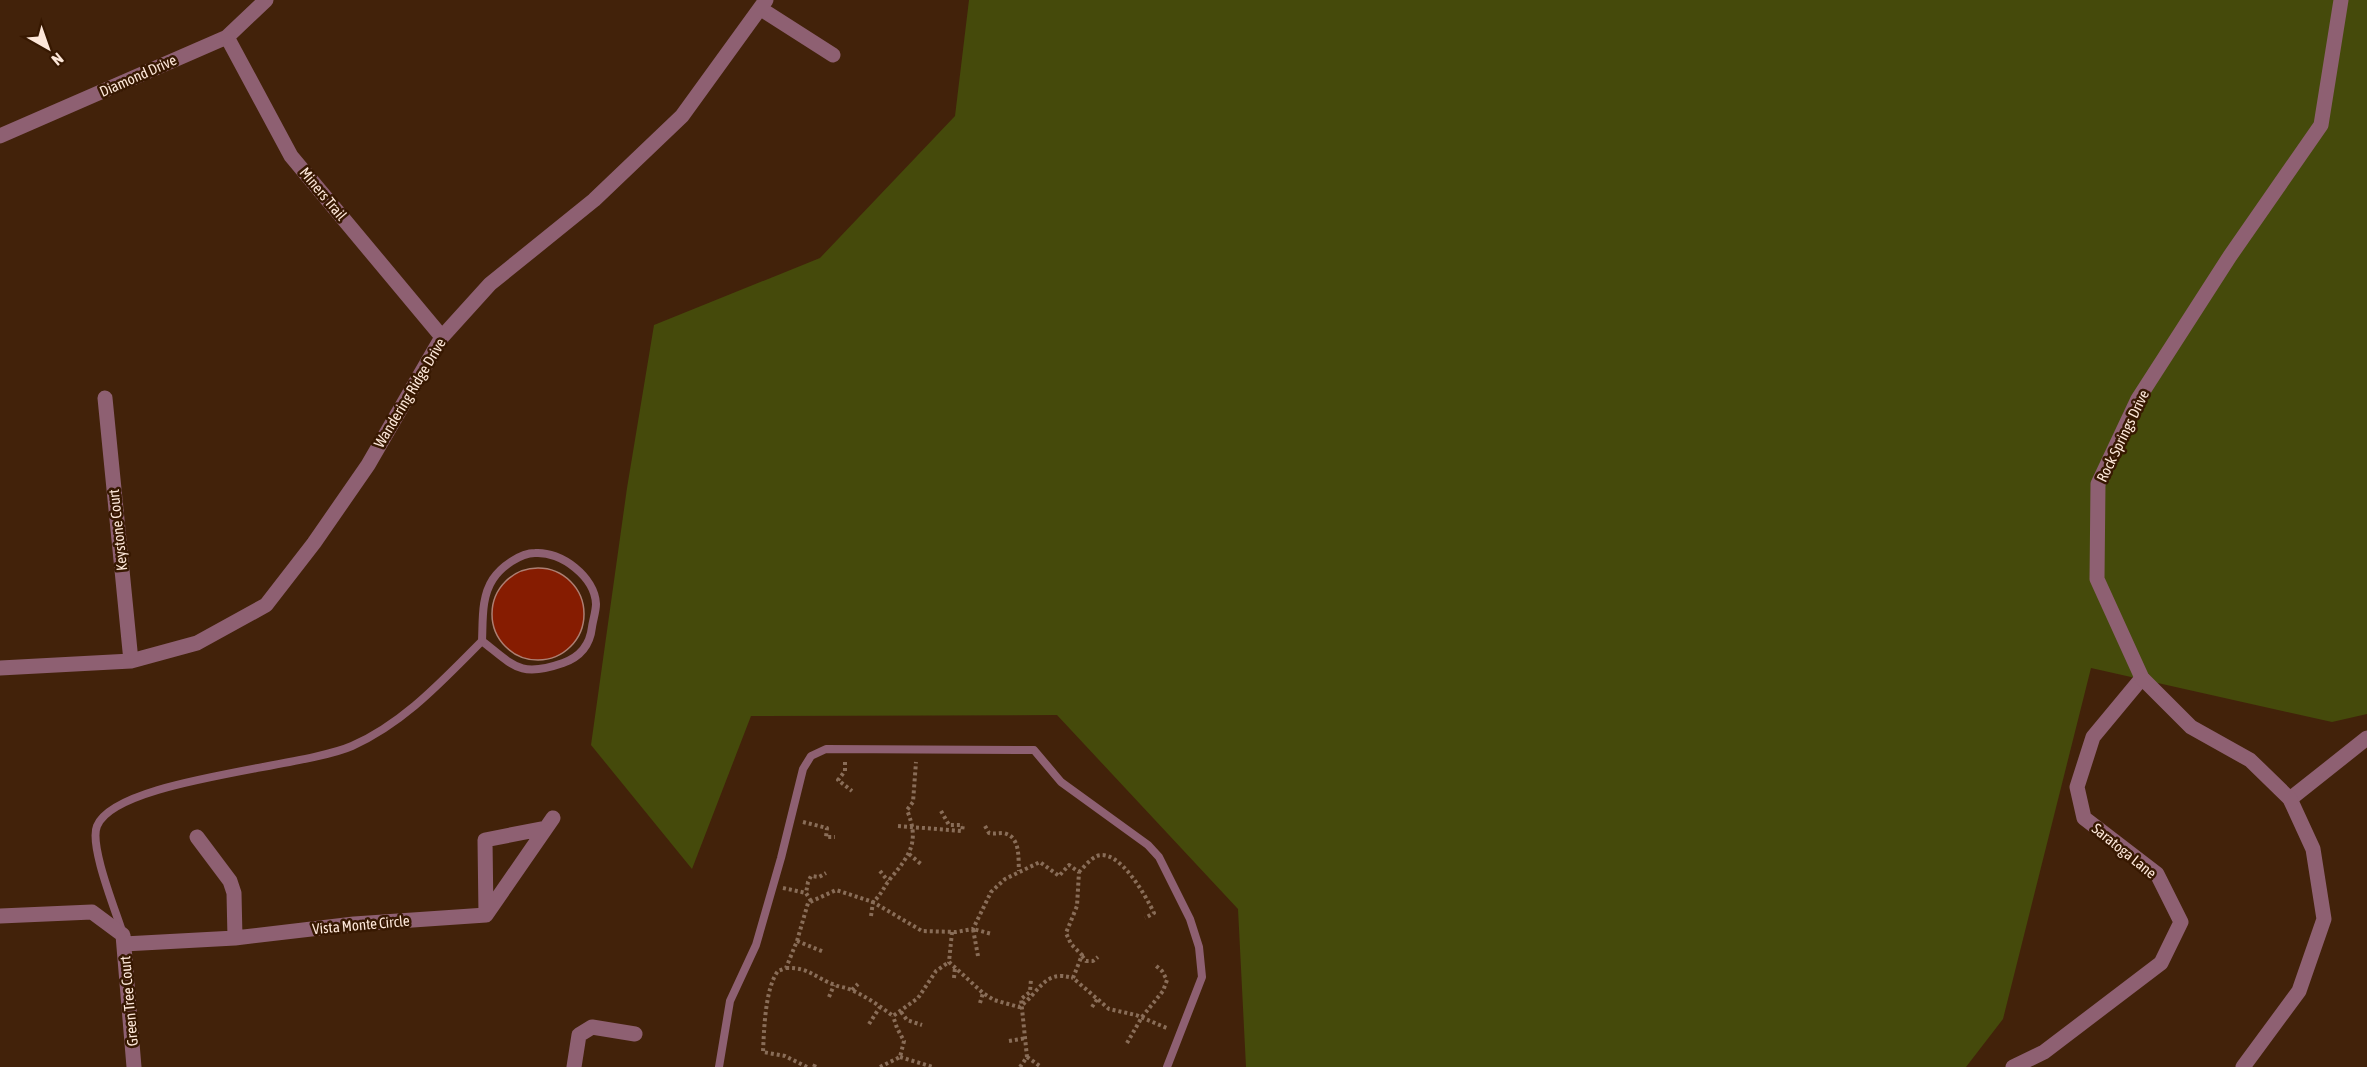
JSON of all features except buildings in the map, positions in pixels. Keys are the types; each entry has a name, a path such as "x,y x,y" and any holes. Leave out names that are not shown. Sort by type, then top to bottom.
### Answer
{"street":[{"name":"Diamond Drive","path":"0,136 227,37 266,0"},
{"name":"Rock Springs Drive","path":"2243,1067 2299,991 2324,919 2313,849 2290,799 2250,760 2191,727 2142,678 2097,579 2098,484 2138,399 2230,256 2321,124 2341,0"},
{"path":"764,5 833,55"},
{"name":"Wandering Ridge Drive","path":"0,668 131,661 197,643 266,605 314,543 368,465 442,338 490,284 594,200 682,116 764,5"},
{"name":"Miners Trail","path":"227,37 291,156 442,338"},
{"name":"Keystone Court","path":"105,398 131,661"},
{"name":"Saratoga Lane","path":"2013,1067 2044,1052 2161,963 2181,921 2157,874 2084,819 2077,787 2093,737 2142,678"},
{"path":"2290,799 2367,738"},
{"path":"550,823 486,915 484,840 550,823"},
{"path":"196,837 230,881 234,893 236,938"},
{"path":"0,916 92,912 124,939"},
{"name":"Vista Monte Circle","path":"124,939 236,938 354,924 486,915"},
{"name":"Green Tree Court","path":"124,939 134,1067"},
{"path":"574,1067 579,1035 592,1028 635,1034"}],"lane":[{"path":"124,939 94,842 97,825 112,807 131,798 217,775 314,759 352,746 390,725 429,695 482,641 484,601 493,579 509,562 533,552 555,556 585,576 596,603 591,639 576,658 543,670 517,669 482,641"},
{"path":"719,1067 730,1000 756,945 803,769 811,756 826,749 844,749 1034,750 1061,782 1148,846 1159,857 1190,919 1199,947 1202,978 1167,1067"}],"path":[{"path":"844,749 845,771 838,780 852,791"},
{"path":"871,916 873,902 880,896 888,881 909,854 914,833 907,810 913,802 915,773"},
{"path":"898,826 963,831 963,825 949,825 941,811"},
{"path":"791,819 827,828 826,837 835,837"},
{"path":"985,826 989,832 1005,833 1014,840 1019,849 1018,871"},
{"path":"909,854 921,864"},
{"path":"1098,957 1093,961 1086,961 1071,944 1066,933 1077,906 1079,873 1097,856 1108,855 1117,861 1147,897 1154,913 1145,918"},
{"path":"978,956 973,929 991,892 1005,879 1040,861 1059,876 1069,865 1079,873"},
{"path":"880,871 888,881"},
{"path":"811,901 806,893 808,882 812,876 819,877 826,873"},
{"path":"773,885 806,893"},
{"path":"786,968 808,903 836,890 873,902 922,931 952,932 973,929 992,934"},
{"path":"893,1017 918,998 936,971 949,962 952,932"},
{"path":"797,941 824,952"},
{"path":"1073,978 1082,955"},
{"path":"949,962 983,993 1019,1007 1032,997 1044,981 1061,974 1073,978 1110,1010 1142,1017 1180,1033"},
{"path":"1127,1043 1142,1017 1163,991 1167,980 1154,964"},
{"path":"954,978 955,966"},
{"path":"807,1067 785,1056 763,1052 764,1014 771,984 778,971 786,968 808,970 834,985 852,990 893,1017 904,1041 900,1057"},
{"path":"1020,1067 1027,1057 1021,999 1030,992 1031,979"},
{"path":"852,990 858,984"},
{"path":"830,997 834,985"},
{"path":"980,1003 983,993"},
{"path":"1092,1007 1098,998"},
{"path":"869,1024 880,1007"},
{"path":"901,1012 908,1020 922,1025"},
{"path":"1009,1041 1026,1038"},
{"path":"880,1067 900,1057 933,1067"},
{"path":"1027,1057 1041,1067"},
{"path":"814,1067 816,1062"}],"green space":[{"path":"969,0 2367,0 2367,714 2332,722 2091,668 2003,1019 1966,1067 1246,1067 1238,909 1057,715 751,716 692,869 591,745 627,488 654,325 820,258 955,116"}]}
